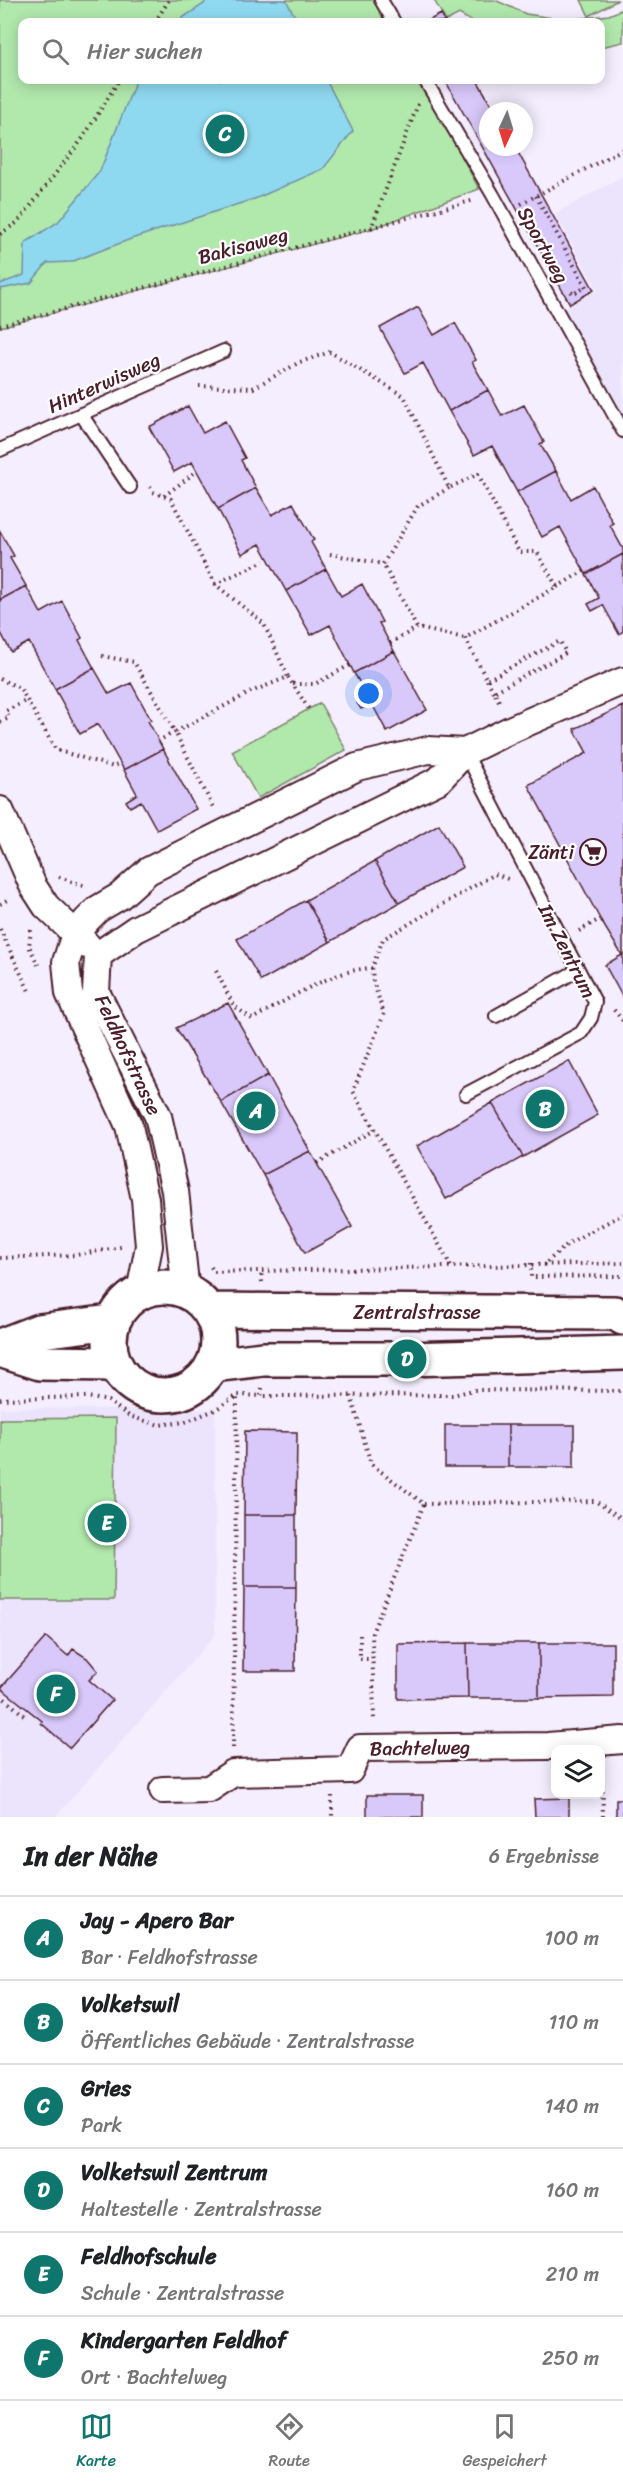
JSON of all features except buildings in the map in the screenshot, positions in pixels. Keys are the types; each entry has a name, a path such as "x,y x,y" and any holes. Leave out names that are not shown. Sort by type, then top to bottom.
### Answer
{"street":[{"path":"0,810 33,886 46,906 98,955 136,929 439,780 465,752 623,681"},
{"path":"75,934 98,909 120,896 148,871 357,767 428,750 465,752"},
{"name":"Feldhofstrasse","path":"75,934 66,962 69,993 129,1125 145,1199 149,1246 140,1292"},
{"name":"Feldhofstrasse","path":"98,955 96,992 158,1116 197,1301"},
{"path":"171,1287 197,1301 216,1323 218,1337 218,1352 213,1365 201,1382 184,1392 163,1396 143,1392 126,1381 114,1364 109,1336 112,1322 123,1304 140,1292 171,1287"},
{"name":"Zentralstrasse","path":"197,1301 615,1313 623,1318"},
{"path":"0,1348 39,1331 112,1322"},
{"path":"0,1348 40,1363 114,1364"},
{"path":"213,1365 262,1359 407,1359 623,1353"},
{"name":"Bachtelweg","path":"233,1773 350,1770 360,1748 548,1746 612,1742"},
{"path":"163,1790 209,1789 233,1773"}],"lane":[{"path":"381,0 392,18"},
{"name":"Sportweg","path":"428,84 493,195 623,431"},
{"name":"Hinterwisweg","path":"0,450 224,351"},
{"path":"81,414 130,487"},
{"name":"Im Zentrum","path":"465,752 595,1002 591,1018 581,1033 466,1094"},
{"path":"496,1016 578,970"}],"path":[{"path":"158,18 169,0"},
{"path":"0,234 18,222 75,147 116,84"},
{"path":"371,229 425,84"},
{"path":"516,207 623,149"},
{"name":"Bakisaweg","path":"0,326 493,195"},
{"path":"536,196 586,287 573,294 568,284"},
{"path":"197,386 253,387 300,362 330,352 404,396 449,488"},
{"path":"163,496 197,471"},
{"path":"383,564 418,506 478,474 519,552 537,552 557,587"},
{"path":"147,482 153,492 171,499 215,584 264,624 288,677 309,709"},
{"path":"330,554 383,564"},
{"path":"215,584 264,561"},
{"path":"383,564 417,628"},
{"path":"390,643 417,628 465,638 584,572"},
{"path":"465,638 503,708"},
{"path":"487,680 560,641 566,653 494,692"},
{"path":"102,656 134,662 175,732 216,814"},
{"path":"292,684 315,684 350,665"},
{"path":"158,741 251,692 288,677"},
{"path":"0,679 20,688 56,750 114,767 120,763"},
{"path":"0,722 9,718 6,711 27,700"},
{"path":"451,1266 353,1091 384,1014 373,981 372,968 383,939 495,874 536,891"},
{"path":"0,929 29,991"},
{"path":"216,971 234,1006 252,1019 318,984 358,969 372,968"},
{"path":"317,1163 375,1130"},
{"path":"546,1263 569,1243 623,1214"},
{"path":"531,1263 531,1277 623,1276"},
{"path":"279,1396 453,1395 473,1390 623,1391"},
{"path":"0,1398 87,1397 108,1401 129,1416 159,1425 184,1422 215,1410 237,1395 261,1396"},
{"path":"233,1773 237,1395"},
{"path":"351,1396 371,1464 423,1504 595,1501 623,1519"},
{"path":"374,1748 372,1633 423,1504"},
{"path":"360,1635 360,1659 372,1659"},
{"path":"0,1695 25,1716"},
{"path":"603,1817 612,1742"}],"shaded area":[{"path":"623,176 623,420 562,310 598,290 555,214"},
{"path":"0,1408 215,1410 215,1635 55,1817 0,1817"}],"green space":[{"path":"0,0 378,0 388,18 18,18 18,84 423,84 479,189 371,229 0,327"},
{"path":"434,0 495,0 526,14 553,18 466,18 459,14 452,18 444,18"},
{"path":"581,0 618,0 589,16"},
{"path":"623,9 623,42 605,46 605,18 583,18 609,15"},
{"path":"320,703 346,750 258,798 232,751"},
{"path":"116,1418 114,1600 0,1600 0,1419"}],"water":[{"path":"206,0 286,0 296,18 182,18 204,4"},
{"path":"134,84 328,84 353,131 323,169 257,198 131,239 71,262 47,263 31,283 0,289 0,284 24,275 25,243 58,222 100,171"}],"place":[{"name":"Gries","path":"225,134"},
{"name":"Zänti","path":"593,852"},
{"name":"Volketswil","path":"545,1109"},
{"name":"Jay - Apero Bar","path":"256,1111"},
{"name":"Volketswil Zentrum","path":"407,1359"},
{"name":"Feldhofschule","path":"107,1523"},
{"name":"Kindergarten Feldhof","path":"56,1694"}]}
